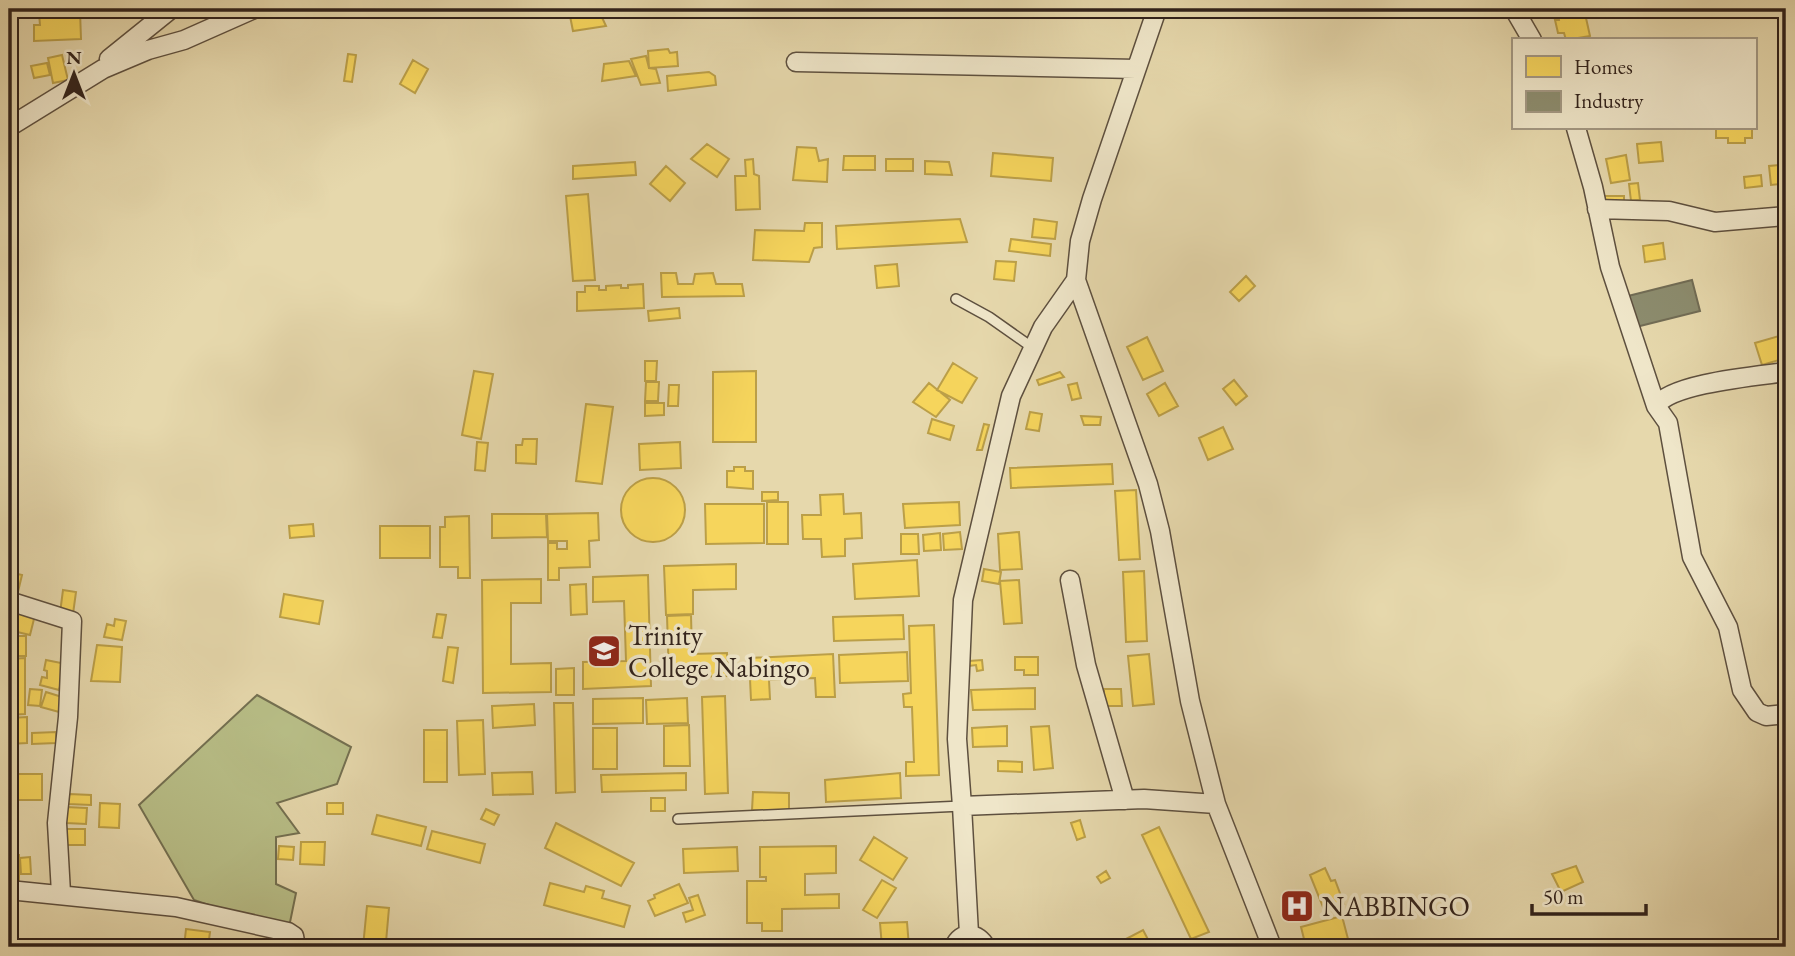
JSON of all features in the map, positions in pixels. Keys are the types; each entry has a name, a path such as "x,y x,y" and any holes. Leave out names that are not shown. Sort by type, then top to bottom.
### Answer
{"street":[{"path":"79,83 171,9"},
{"path":"9,127 79,83 126,59 184,40 254,9"},
{"path":"1157,9 1080,240 1076,281 1154,508 1190,701 1216,804 1272,947"},
{"path":"1514,9 1531,38"},
{"path":"796,62 1136,69"},
{"path":"1577,130 1610,267 1656,406 1668,423 1674,445 1692,556 1728,627 1742,690 1758,712 1766,716 1786,714"},
{"path":"1597,209 1669,211 1715,222 1786,216"},
{"path":"969,934 957,739 964,600 1011,396 1043,327 1076,281"},
{"path":"1656,406 1661,398 1681,391 1786,372"},
{"path":"1070,580 1086,665 1125,800"},
{"path":"9,601 72,621 68,717 57,823 61,894"},
{"path":"962,806 1125,800 1216,804"},
{"path":"9,890 176,907 288,932 294,936 296,947"},
{"path":"954,947 960,938 969,934 980,938 986,947"}],"lane":[{"path":"956,299 989,317 1033,348"},
{"path":"678,819 962,806"}],"green space":[{"path":"257,695 351,747 337,784 277,803 299,833 276,837 276,884 296,893 288,932 194,900 139,805"}],"building: Homes":[{"path":"11,9 28,9 28,18 11,17"},
{"path":"1558,9 1584,9 1590,36 1565,38 1564,33 1558,33 1555,20 1559,20"},
{"path":"80,11 81,39 34,41 34,25 40,25 39,13"},
{"path":"599,11 606,26 573,31 570,16"},
{"path":"668,49 670,53 677,52 678,66 649,68 648,51"},
{"path":"9,53 18,93 9,95"},
{"path":"348,54 356,55 352,82 344,81"},
{"path":"62,55 68,80 53,83 48,58"},
{"path":"646,56 649,68 656,69 660,83 641,85 631,59"},
{"path":"413,60 428,69 415,93 400,84"},
{"path":"629,61 636,76 602,81 604,64"},
{"path":"47,63 50,75 34,78 31,66"},
{"path":"709,72 715,76 716,85 668,91 667,76"},
{"path":"1716,130 1752,130 1752,138 1745,138 1745,143 1728,143 1728,138 1716,138"},
{"path":"1661,142 1663,161 1639,163 1637,144"},
{"path":"707,144 729,159 717,177 691,159"},
{"path":"797,147 816,148 819,161 828,159 827,182 793,180"},
{"path":"993,153 1053,158 1051,181 991,176"},
{"path":"1626,155 1630,180 1611,183 1606,159"},
{"path":"844,156 875,156 875,170 843,170"},
{"path":"753,159 754,174 759,176 760,209 736,210 735,176 746,176 745,160"},
{"path":"886,159 913,159 913,171 886,171"},
{"path":"925,161 949,162 952,175 925,174"},
{"path":"635,162 636,175 573,179 573,166"},
{"path":"1779,165 1781,184 1771,185 1769,166"},
{"path":"666,166 685,183 670,201 650,184"},
{"path":"1761,175 1762,186 1745,188 1744,177"},
{"path":"1638,183 1640,200 1631,201 1629,184"},
{"path":"588,194 595,280 573,281 566,196"},
{"path":"1604,196 1624,196 1624,206 1604,206"},
{"path":"960,219 967,242 837,249 836,226"},
{"path":"1034,219 1057,222 1055,239 1032,237"},
{"path":"805,223 822,223 822,247 814,248 809,262 753,260 755,230 804,231"},
{"path":"1011,239 1051,244 1050,256 1009,251"},
{"path":"1663,243 1665,259 1645,262 1643,246"},
{"path":"996,261 1016,262 1014,281 994,279"},
{"path":"897,264 899,286 877,288 875,266"},
{"path":"661,273 676,273 678,284 693,284 695,274 713,273 716,284 742,284 744,296 662,297"},
{"path":"1246,276 1255,286 1239,301 1230,292"},
{"path":"643,284 644,308 577,311 577,292 585,292 585,286 599,286 599,290 606,290 606,286 621,285 621,288 628,288 628,285"},
{"path":"679,308 680,318 649,321 648,311"},
{"path":"1786,334 1786,358 1762,365 1755,343"},
{"path":"1147,337 1163,371 1143,380 1127,347"},
{"path":"645,361 657,361 656,381 645,381"},
{"path":"953,363 977,378 962,403 937,390"},
{"path":"474,371 493,374 481,439 462,435"},
{"path":"756,371 756,442 713,442 713,372"},
{"path":"1060,372 1064,377 1039,385 1037,380"},
{"path":"1234,380 1247,396 1236,405 1223,389"},
{"path":"646,382 659,382 658,401 645,401"},
{"path":"929,383 950,400 936,417 913,402"},
{"path":"1077,383 1081,398 1072,400 1068,385"},
{"path":"1165,383 1178,406 1159,416 1147,394"},
{"path":"669,385 679,385 678,406 668,406"},
{"path":"645,403 664,403 664,415 645,416"},
{"path":"586,404 613,407 602,484 576,481"},
{"path":"1030,412 1042,414 1039,431 1026,429"},
{"path":"1081,416 1101,417 1100,425 1084,425"},
{"path":"932,419 954,426 950,440 928,433"},
{"path":"984,424 989,425 982,450 977,450"},
{"path":"1223,427 1233,449 1208,460 1199,438"},
{"path":"523,439 537,439 536,464 516,463 516,445 522,445"},
{"path":"477,442 488,443 485,471 475,470"},
{"path":"680,442 681,468 640,470 639,444"},
{"path":"1112,464 1113,484 1011,488 1010,468"},
{"path":"734,467 745,467 745,471 753,471 753,489 727,487 727,471 734,471"},
{"path":"647,478 659,478 676,487 683,498 683,522 676,533 659,542 647,542 635,537 626,528 621,516 621,504 626,492 635,483"},
{"path":"1136,490 1140,559 1119,560 1115,491"},
{"path":"762,492 778,492 778,500 762,501"},
{"path":"843,494 844,514 861,513 862,538 845,539 845,556 822,557 821,539 803,539 802,515 821,515 820,495"},
{"path":"767,502 788,502 788,544 767,544"},
{"path":"959,502 960,525 905,528 903,504"},
{"path":"705,504 764,504 764,543 706,544"},
{"path":"598,513 599,540 589,541 590,567 559,568 559,580 548,580 548,543 557,543 557,549 567,549 567,541 548,541 547,514"},
{"path":"492,514 546,514 547,537 492,538"},
{"path":"469,516 470,578 458,578 458,567 440,567 440,527 445,527 445,517"},
{"path":"313,524 314,536 290,538 289,526"},
{"path":"380,526 430,526 430,558 380,558"},
{"path":"960,532 962,549 944,550 943,534"},
{"path":"1019,532 1022,569 1000,570 998,534"},
{"path":"940,533 941,550 924,551 923,535"},
{"path":"901,534 918,534 919,554 901,554"},
{"path":"917,560 919,596 855,599 853,564"},
{"path":"736,564 736,589 693,590 693,614 666,615 664,566"},
{"path":"984,569 1001,572 999,584 982,581"},
{"path":"1144,571 1147,641 1126,642 1123,572"},
{"path":"9,572 22,575 17,596 9,594"},
{"path":"648,575 651,686 583,689 583,662 626,661 624,601 593,602 593,577"},
{"path":"541,579 541,603 511,603 511,664 551,663 551,692 483,693 482,580"},
{"path":"1019,580 1022,623 1004,624 1000,581"},
{"path":"586,584 587,614 571,615 570,585"},
{"path":"63,590 76,592 73,614 60,613"},
{"path":"284,594 323,601 319,624 280,617"},
{"path":"18,610 30,613 34,619 30,635 13,631"},
{"path":"437,614 446,615 442,638 433,637"},
{"path":"691,615 692,654 727,653 728,676 669,677 667,616"},
{"path":"903,615 904,639 834,641 833,617"},
{"path":"115,619 126,621 122,640 104,637 107,624 114,626"},
{"path":"934,625 939,775 906,776 906,762 914,762 912,707 904,707 903,694 911,693 909,626"},
{"path":"9,636 26,636 26,656 9,656"},
{"path":"97,645 122,647 120,682 91,681"},
{"path":"448,647 458,648 453,683 443,681"},
{"path":"907,652 908,681 840,683 839,655"},
{"path":"833,654 835,697 816,697 815,678 769,680 770,699 751,700 749,658"},
{"path":"1149,654 1154,704 1133,706 1128,656"},
{"path":"1015,657 1038,657 1038,675 1024,675 1024,670 1015,670"},
{"path":"25,658 25,714 9,715 9,659"},
{"path":"46,660 66,664 59,690 40,685 42,677 47,678 47,671 44,670"},
{"path":"982,660 983,670 977,671 976,665 968,666 969,661"},
{"path":"574,668 574,695 556,695 556,669"},
{"path":"1035,688 1035,709 973,710 971,690"},
{"path":"30,689 42,690 40,706 28,705"},
{"path":"1104,689 1121,689 1122,706 1104,706"},
{"path":"46,692 62,697 59,712 41,707"},
{"path":"725,696 728,793 705,794 702,697"},
{"path":"643,698 643,723 593,724 593,699"},
{"path":"687,698 688,723 647,724 646,700"},
{"path":"554,703 573,703 575,792 556,793"},
{"path":"534,704 535,725 493,728 492,706"},
{"path":"27,717 27,743 9,744 10,718"},
{"path":"483,720 485,774 459,775 457,721"},
{"path":"689,725 690,766 664,766 664,726"},
{"path":"1007,726 1007,746 973,747 972,728"},
{"path":"1049,726 1053,768 1034,770 1031,727"},
{"path":"593,728 617,728 617,769 593,769"},
{"path":"424,730 447,730 447,782 424,782"},
{"path":"56,732 56,743 32,744 32,733"},
{"path":"9,745 18,745 18,763 9,763"},
{"path":"998,761 1022,762 1022,772 998,771"},
{"path":"532,772 533,794 493,795 492,773"},
{"path":"686,773 686,790 602,792 601,775"},
{"path":"900,773 901,798 826,802 825,780"},
{"path":"9,774 42,774 42,800 9,800"},
{"path":"753,792 789,793 789,811 752,810"},
{"path":"69,794 91,795 91,805 68,804"},
{"path":"651,798 665,798 665,811 651,811"},
{"path":"100,803 120,804 119,828 99,827"},
{"path":"327,803 343,803 343,814 327,814"},
{"path":"66,807 87,808 86,824 66,823"},
{"path":"486,809 499,815 494,825 481,819"},
{"path":"377,815 426,827 421,846 372,834"},
{"path":"1080,820 1085,837 1077,840 1071,823"},
{"path":"556,823 634,863 621,886 545,848"},
{"path":"1159,827 1209,932 1191,939 1142,835"},
{"path":"66,829 85,829 85,845 66,845"},
{"path":"432,831 485,844 480,863 427,849"},
{"path":"874,837 907,858 893,880 860,860"},
{"path":"301,842 325,842 324,865 300,864"},
{"path":"279,846 294,847 293,860 278,859"},
{"path":"836,846 836,873 805,874 805,895 839,894 839,908 782,909 782,931 762,931 762,923 747,923 747,881 766,881 766,877 760,877 760,847"},
{"path":"737,847 738,871 684,873 683,849"},
{"path":"9,855 19,855 19,887 11,888"},
{"path":"30,857 31,874 21,874 20,858"},
{"path":"1576,866 1583,882 1561,892 1552,874"},
{"path":"1325,868 1331,881 1335,880 1344,904 1325,912 1310,875"},
{"path":"1106,871 1110,878 1101,883 1097,877"},
{"path":"882,880 896,888 877,918 863,910"},
{"path":"550,883 584,892 586,886 604,891 602,898 630,906 624,927 544,905"},
{"path":"679,884 688,903 655,916 648,901 655,898 654,895"},
{"path":"698,895 705,915 686,922 683,913 693,910 689,898"},
{"path":"367,906 389,908 386,942 439,947 363,947"},
{"path":"1342,916 1348,939 1306,947 1301,927"},
{"path":"907,922 909,947 882,947 880,923"},
{"path":"186,929 210,932 208,947 184,947"},
{"path":"1143,930 1152,947 1130,947 1126,939"}],"building: Industry":[{"path":"1692,280 1700,311 1636,327 1628,296"}],"place":[{"name":"Trinity College Nabingo","path":"604,651"},
{"name":"NABBINGO","path":"1297,906"}]}
